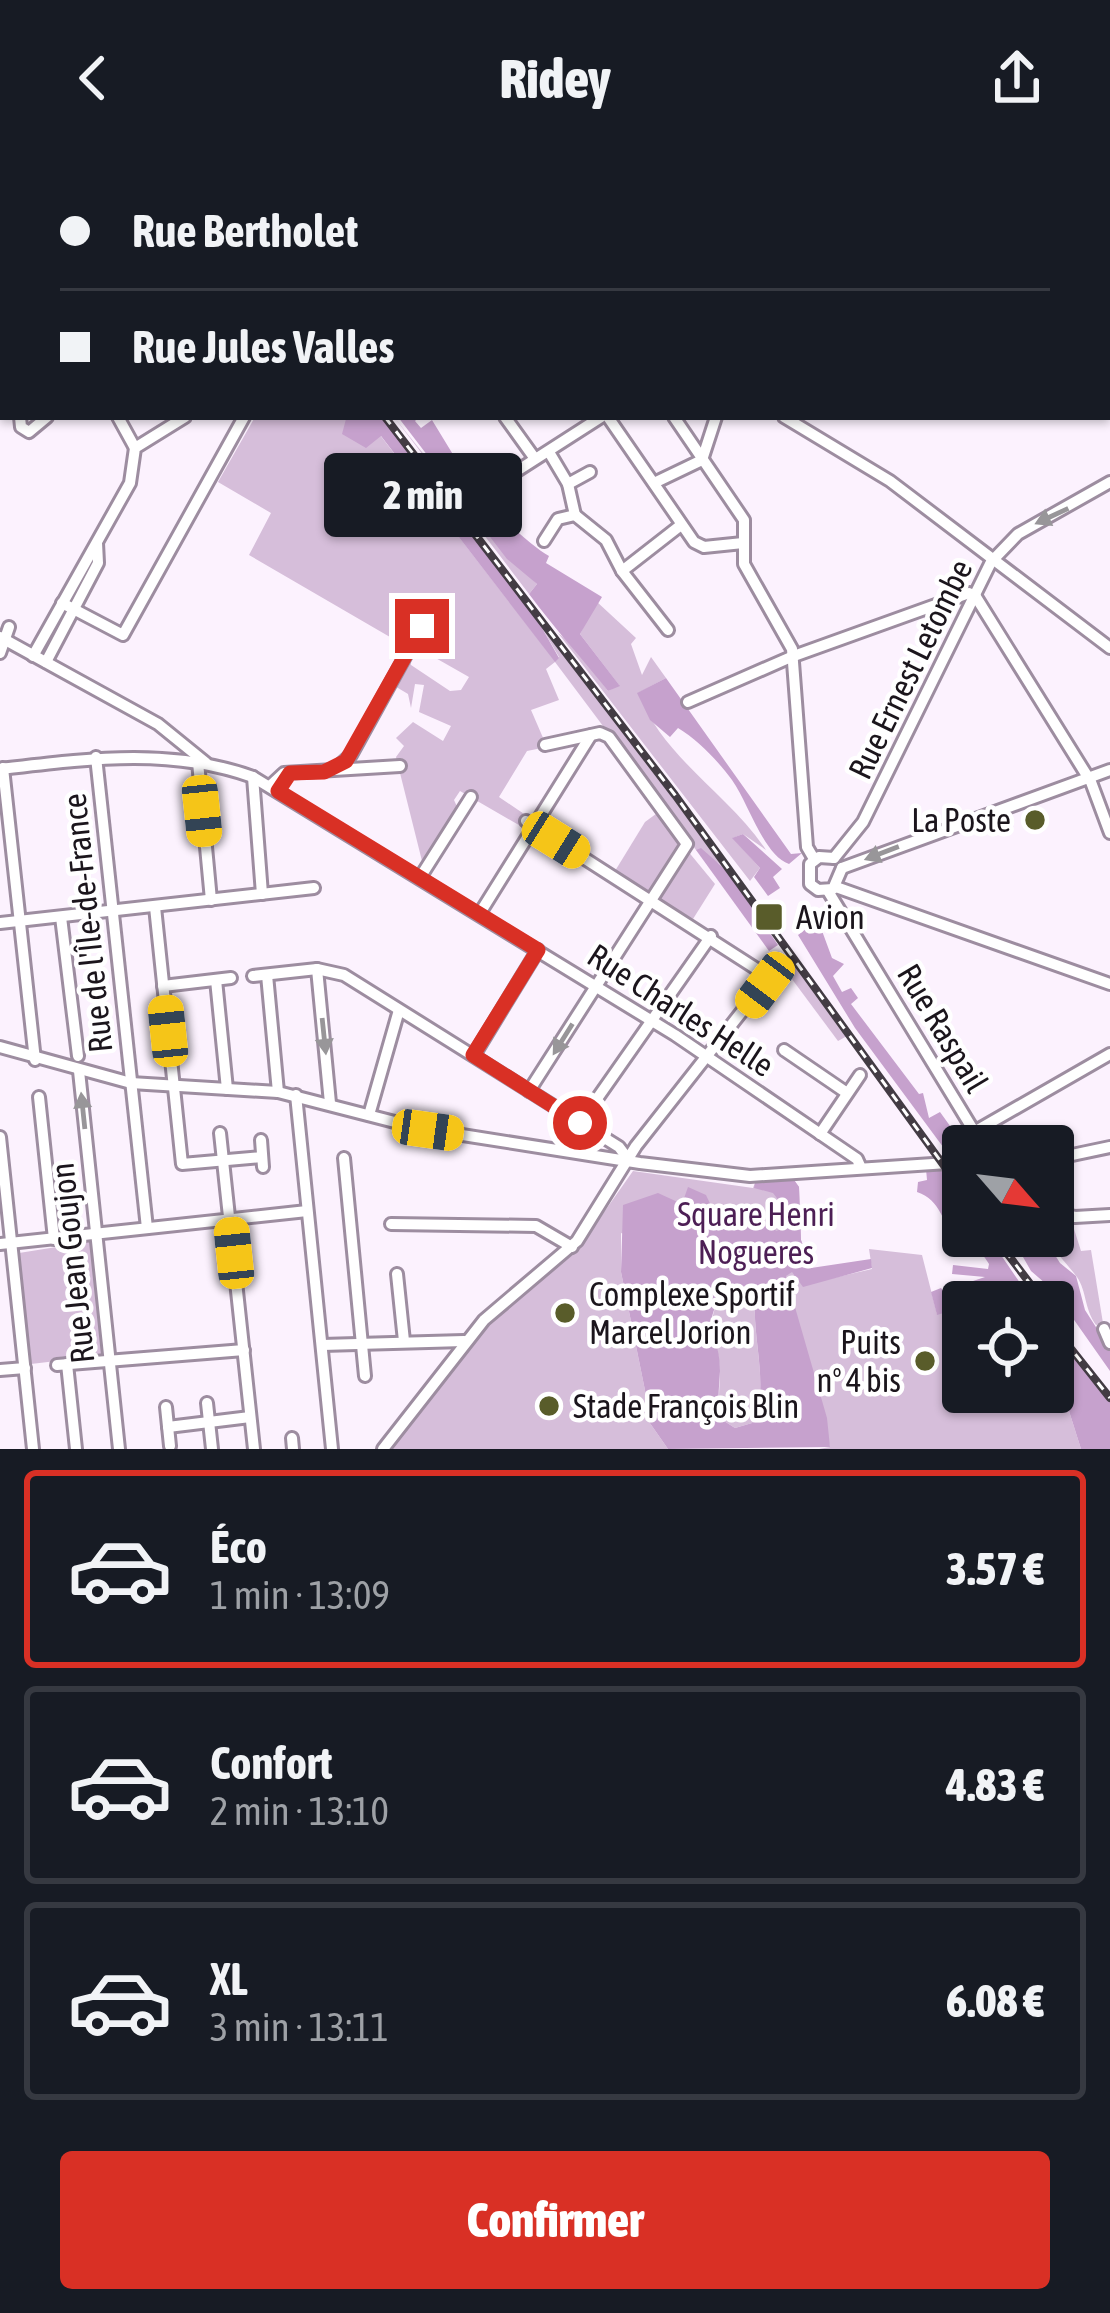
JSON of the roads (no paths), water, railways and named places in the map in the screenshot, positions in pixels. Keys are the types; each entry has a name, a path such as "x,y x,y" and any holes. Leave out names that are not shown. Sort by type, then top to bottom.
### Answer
{"street":[{"path":"20,420 29,432 43,420"},
{"path":"46,662 97,543 130,482 135,448 120,420"},
{"path":"135,448 180,420"},
{"path":"68,607 123,635 242,420"},
{"path":"507,420 533,456"},
{"path":"481,494 533,456 549,452 599,420"},
{"path":"606,420 698,546 743,543"},
{"path":"676,420 744,520 744,564 790,643 807,847 814,859 838,863 1110,770"},
{"path":"654,483 703,460 715,420"},
{"path":"789,420 890,481 1110,647"},
{"path":"549,452 568,484 574,515 606,540 622,571 652,603 668,630"},
{"path":"568,484 590,472"},
{"name":"Rue Ernest Letombe","path":"832,889 838,863 863,823 992,562 1018,534 1110,482"},
{"path":"544,541 558,519 574,515"},
{"path":"622,571 681,524"},
{"path":"688,702 791,657 969,593 976,597 1086,776 1110,833"},
{"path":"33,656 68,607"},
{"path":"338,767 350,755 422,626"},
{"path":"4,639 158,724 202,763 211,900"},
{"path":"480,913 530,824 591,735"},
{"path":"530,1091 687,844 609,737 591,735 545,745"},
{"path":"176,743 177,760"},
{"name":"Rue Charles Helle","path":"2,768 96,757 202,763 254,777 710,1058 857,1159 861,1168"},
{"name":"Rue de l'Île-de-France","path":"96,757 147,1228"},
{"path":"274,788 290,773 400,766"},
{"path":"2,768 35,1060"},
{"path":"254,777 262,894"},
{"path":"421,876 471,797"},
{"path":"382,1449 464,1341 572,1247 628,1160 769,977 530,824"},
{"name":"Rue Raspail","path":"814,859 808,868 810,884 832,889 970,1125"},
{"path":"0,923 314,888"},
{"path":"832,889 1110,984"},
{"path":"155,907 182,1164 263,1162 260,1140"},
{"path":"61,916 78,1056"},
{"path":"580,1123 711,936"},
{"path":"473,1055 538,950"},
{"path":"317,969 331,1103"},
{"path":"278,1092 260,975 317,969 344,975 620,1148 628,1160"},
{"path":"163,986 231,978"},
{"path":"216,980 227,1089"},
{"path":"369,1115 399,1010"},
{"path":"0,1047 131,1083 278,1092 418,1128 750,1176 942,1162"},
{"path":"784,1050 847,1093"},
{"path":"986,1125 1110,1054"},
{"name":"Rue Jean Goujon","path":"79,1071 118,1449"},
{"path":"820,1133 860,1075"},
{"path":"296,1095 332,1449"},
{"path":"39,1097 54,1239"},
{"path":"220,1133 254,1449"},
{"path":"0,1136 6,1243 33,1449"},
{"path":"1074,1155 1110,1147"},
{"path":"344,1158 365,1376"},
{"path":"6,1243 307,1211"},
{"path":"1074,1217 1110,1215"},
{"path":"391,1224 536,1226 572,1247"},
{"path":"397,1274 404,1341"},
{"path":"1104,1329 1110,1343"},
{"path":"322,1345 464,1341"},
{"path":"76,1449 62,1365 244,1350"},
{"path":"0,1370 26,1368"},
{"path":"207,1403 212,1449"},
{"path":"166,1407 170,1446"},
{"path":"167,1426 250,1418"}],"railway":[{"path":"387,420 675,795 942,1163"},
{"path":"1010,1257 1028,1281"},
{"path":"1074,1353 1110,1398"}],"place":[{"name":"La Poste","path":"1035,820"},
{"name":"Avion","path":"769,917"},
{"name":"Complexe Sportif Marcel Jorion","path":"565,1313"},
{"name":"Puits n° 4 bis","path":"925,1361"},
{"name":"Stade François Blin","path":"549,1406"}],"park label":[{"name":"Square Henri Nogueres","path":"756,1233"}]}
